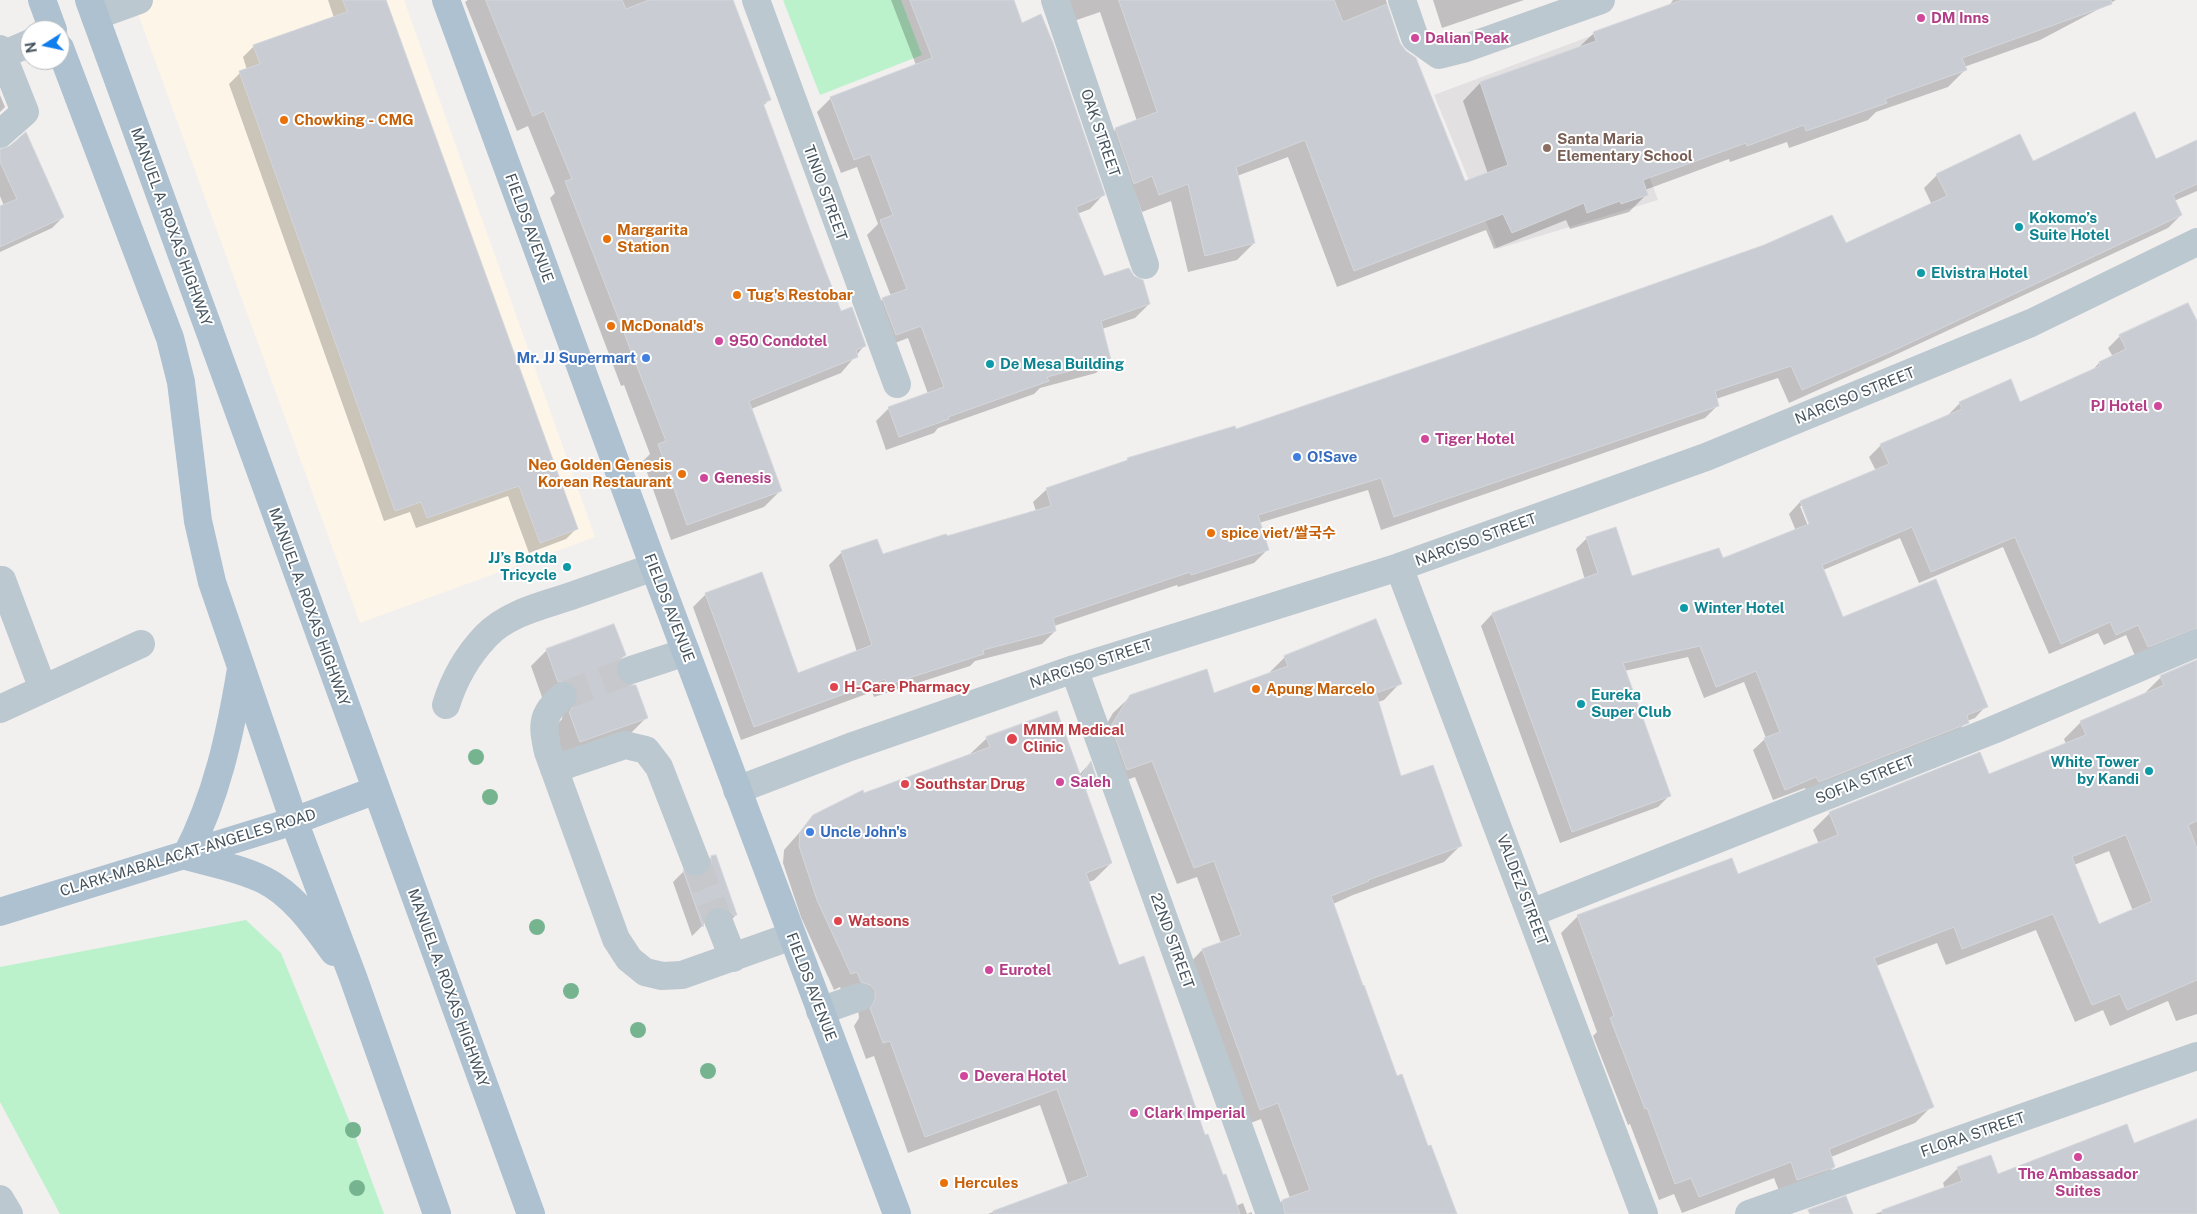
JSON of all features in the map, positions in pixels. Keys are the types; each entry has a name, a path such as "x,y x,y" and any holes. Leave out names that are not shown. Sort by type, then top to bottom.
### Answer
{"main road":[{"path":"42,0 49,20"},
{"name":"FIELDS AVENUE","path":"446,0 654,567 897,1214"},
{"name":"MANUEL A. ROXAS HIGHWAY","path":"92,8 531,1214"},
{"path":"68,70 170,338 181,382 198,520 212,582 242,664 294,821 353,977 436,1214"},
{"path":"242,664 233,716 218,776 202,824 186,856 253,876 277,889 306,915 353,977"},
{"name":"CLARK-MABALACAT-ANGELES ROAD","path":"0,912 186,856 294,821 376,790"}],"street":[{"path":"92,8 139,0"},
{"name":"TINIO STREET","path":"756,0 897,384"},
{"name":"OAK STREET","path":"1054,0 1145,265"},
{"path":"1402,0 1415,38 1439,55 1464,49 1601,0"},
{"path":"0,134 25,112 1,53 20,46"},
{"name":"NARCISO STREET","path":"737,790 850,747 1074,669 1399,567 1706,457 2031,322 2197,242"},
{"path":"446,705 453,683 466,662 486,635 500,624 533,609 654,567"},
{"name":"VALDEZ STREET","path":"1399,567 1644,1214"},
{"path":"2,580 43,689"},
{"path":"0,709 141,644"},
{"name":"SOFIA STREET","path":"1531,912 1993,730 2197,644"},
{"path":"631,670 686,652"},
{"name":"22ND STREET","path":"1074,669 1270,1214"},
{"path":"563,696 547,713 544,724 548,752 616,939 629,959 645,972 662,976 682,975 792,936"},
{"path":"554,769 625,745 637,746 646,750 659,768 696,862"},
{"path":"719,922 733,958"},
{"path":"820,1011 860,997"},
{"name":"FLORA STREET","path":"1749,1214 2197,1056"},
{"path":"0,1199 9,1214"}],"shaded area":[{"path":"133,0 404,0 595,537 360,623"},
{"name":"Santa Maria Elementary School","path":"1596,34 1658,200 1497,249 1434,95"}],"green space":[{"path":"783,0 901,0 922,55 820,95"},
{"path":"246,920 281,953 353,1130 384,1214 60,1214 0,1102 0,967"}],"building":[{"path":"343,0 386,0 578,529 540,543 519,486 427,518 421,502 395,511 239,71 260,64 253,45 347,12"},
{"path":"486,0 622,0 626,9 649,0 733,0 771,100 763,103 841,311 852,307 866,346 856,350 858,357 749,401 782,491 687,525 658,444 666,441 565,181 572,179 544,111 533,116"},
{"path":"910,0 1014,0 1022,23 1041,14 1053,43 1105,195 1076,207 1104,276 1129,268 1134,276 1143,280 1150,304 1101,321 1111,360 1047,377 1049,381 948,417 949,419 899,437 888,407 944,387 921,326 896,335 882,298 907,289 880,220 893,215 870,154 854,160 830,97 932,58"},
{"path":"1119,0 1334,0 1343,22 1387,4 1400,43 1406,51 1416,58 1465,181 1508,165 1480,82 1596,41 1593,32 1682,0 2111,0 2112,4 1962,58 1967,70 1885,99 1887,103 1806,131 1804,125 1747,146 1746,143 1643,180 1648,195 1621,204 1620,201 1587,213 1584,203 1512,233 1503,214 1354,271 1305,140 1236,167 1255,243 1205,256 1188,184 1159,195 1152,176 1134,184 1115,128 1157,112"},
{"path":"2135,112 2156,159 2197,140 2197,184 2173,195 2182,215 1895,350 1802,390 1791,366 1715,391 1719,406 1394,517 1381,478 1258,515 1269,550 1191,575 1190,572 1053,618 1056,631 983,650 984,654 887,685 885,679 754,727 705,593 762,572 798,673 872,645 841,551 877,539 883,554 946,534 947,536 1051,506 1046,488 1128,460 1127,458 1235,426 1236,429 1453,355 1764,245 1832,215 1846,243 1947,196 1936,174 2020,134 2033,161"},
{"path":"26,132 64,217 0,247 0,206 17,199 0,162 0,149 10,146"},
{"path":"2188,303 2197,321 2197,628 2148,647 2138,625 2116,635 2110,622 2061,644 2015,537 1931,572 1912,527 1822,565 1843,617 1936,579 1988,707 1967,715 1969,723 1819,782 1816,777 1785,790 1764,738 1780,732 1756,671 1716,687 1700,646 1623,663 1671,796 1572,832 1492,613 1598,573 1586,537 1616,527 1632,576 1719,548 1723,558 1809,524 1800,501 1889,464 1880,444 1962,409 1959,402 2011,379 2020,402 2100,366 2099,362 2126,349 2119,335"},
{"path":"1376,619 1402,684 1376,693 1401,776 1433,765 1462,846 1368,880 1331,896 1397,1076 1402,1074 1428,1146 1431,1145 1457,1214 1285,1214 1282,1200 1310,1190 1278,1103 1260,1110 1202,949 1241,935 1214,861 1194,868 1152,761 1127,770 1111,726 1130,695 1207,669 1214,693 1288,666 1284,656"},
{"path":"614,624 626,655 619,660 616,666 616,675 621,682 627,685 636,685 648,718 580,742 569,712 578,701 578,692 574,685 568,681 558,682 546,649"},
{"path":"2197,660 2197,821 2188,825 2197,849 2197,980 2127,1010 2120,994 2092,1005 2053,914 1962,949 1954,927 1874,958 1934,1107 1829,1149 1835,1167 1797,1180 1791,1162 1699,1197 1691,1178 1675,1184 1647,1108 1645,1109 1610,1018 1614,1016 1577,915 1732,858 1738,874 1838,835 1829,812 1980,752 1989,774 2086,735 2080,721 2164,685 2160,676","holes":["2126,835 2152,901 2099,924 2072,857"]},
{"path":"1057,711 1081,777 1091,761 1097,780 1084,785 1112,863 1086,873 1119,965 1144,956 1205,1135 1208,1134 1223,1175 1226,1174 1240,1214 994,1214 993,1211 1088,1176 1057,1089 925,1137 890,1041 883,1043 870,1008 875,1000 875,991 870,985 861,982 857,972 851,974 817,900 799,846 800,832 813,815 863,790 864,793 990,747 986,737"},
{"path":"716,855 737,915 734,916 729,910 722,907 714,907 707,913 703,927 683,870 693,877 702,876 711,865 711,856"},
{"path":"2197,1119 2197,1214 1882,1214 1882,1210 1962,1181 1957,1167 1991,1155 1998,1174 2127,1124 2134,1143"},
{"path":"1846,1196 1853,1214 1810,1214 1808,1210"}],"tunnel":[{"path":"563,696 631,670"},
{"path":"696,862 719,922"}],"place":[{"name":"DM Inns","path":"1921,18"},
{"name":"Dalian Peak","path":"1415,38"},
{"name":"Chowking - CMG","path":"284,120"},
{"name":"Santa Maria Elementary School","path":"1547,148"},
{"name":"Kokomo’s Suite Hotel","path":"2019,227"},
{"name":"Margarita Station","path":"607,239"},
{"name":"Elvistra Hotel","path":"1921,273"},
{"name":"Tug's Restobar","path":"737,295"},
{"name":"McDonald's","path":"611,326"},
{"name":"950 Condotel","path":"719,341"},
{"name":"Mr. JJ Supermart","path":"646,358"},
{"name":"De Mesa Building","path":"990,364"},
{"name":"PJ Hotel","path":"2158,406"},
{"name":"Tiger Hotel","path":"1425,439"},
{"name":"O!Save","path":"1297,457"},
{"name":"Neo Golden Genesis Korean Restaurant","path":"682,474"},
{"name":"Genesis","path":"704,478"},
{"name":"spice viet/쌀국수","path":"1211,533"},
{"name":"JJ’s Botda Tricycle","path":"567,567"},
{"name":"Winter Hotel","path":"1684,608"},
{"name":"H-Care Pharmacy","path":"834,687"},
{"name":"Apung Marcelo","path":"1256,689"},
{"name":"Eureka Super Club","path":"1581,704"},
{"name":"MMM Medical Clinic","path":"1012,739"},
{"name":"White Tower by Kandi","path":"2149,771"},
{"name":"Saleh","path":"1060,782"},
{"name":"Southstar Drug","path":"905,784"},
{"name":"Uncle John's","path":"810,832"},
{"name":"Watsons","path":"838,921"},
{"name":"Eurotel","path":"989,970"},
{"name":"Devera Hotel","path":"964,1076"},
{"name":"Clark Imperial","path":"1134,1113"},
{"name":"The Ambassador Suites","path":"2078,1157"},
{"name":"Hercules","path":"944,1183"}]}
